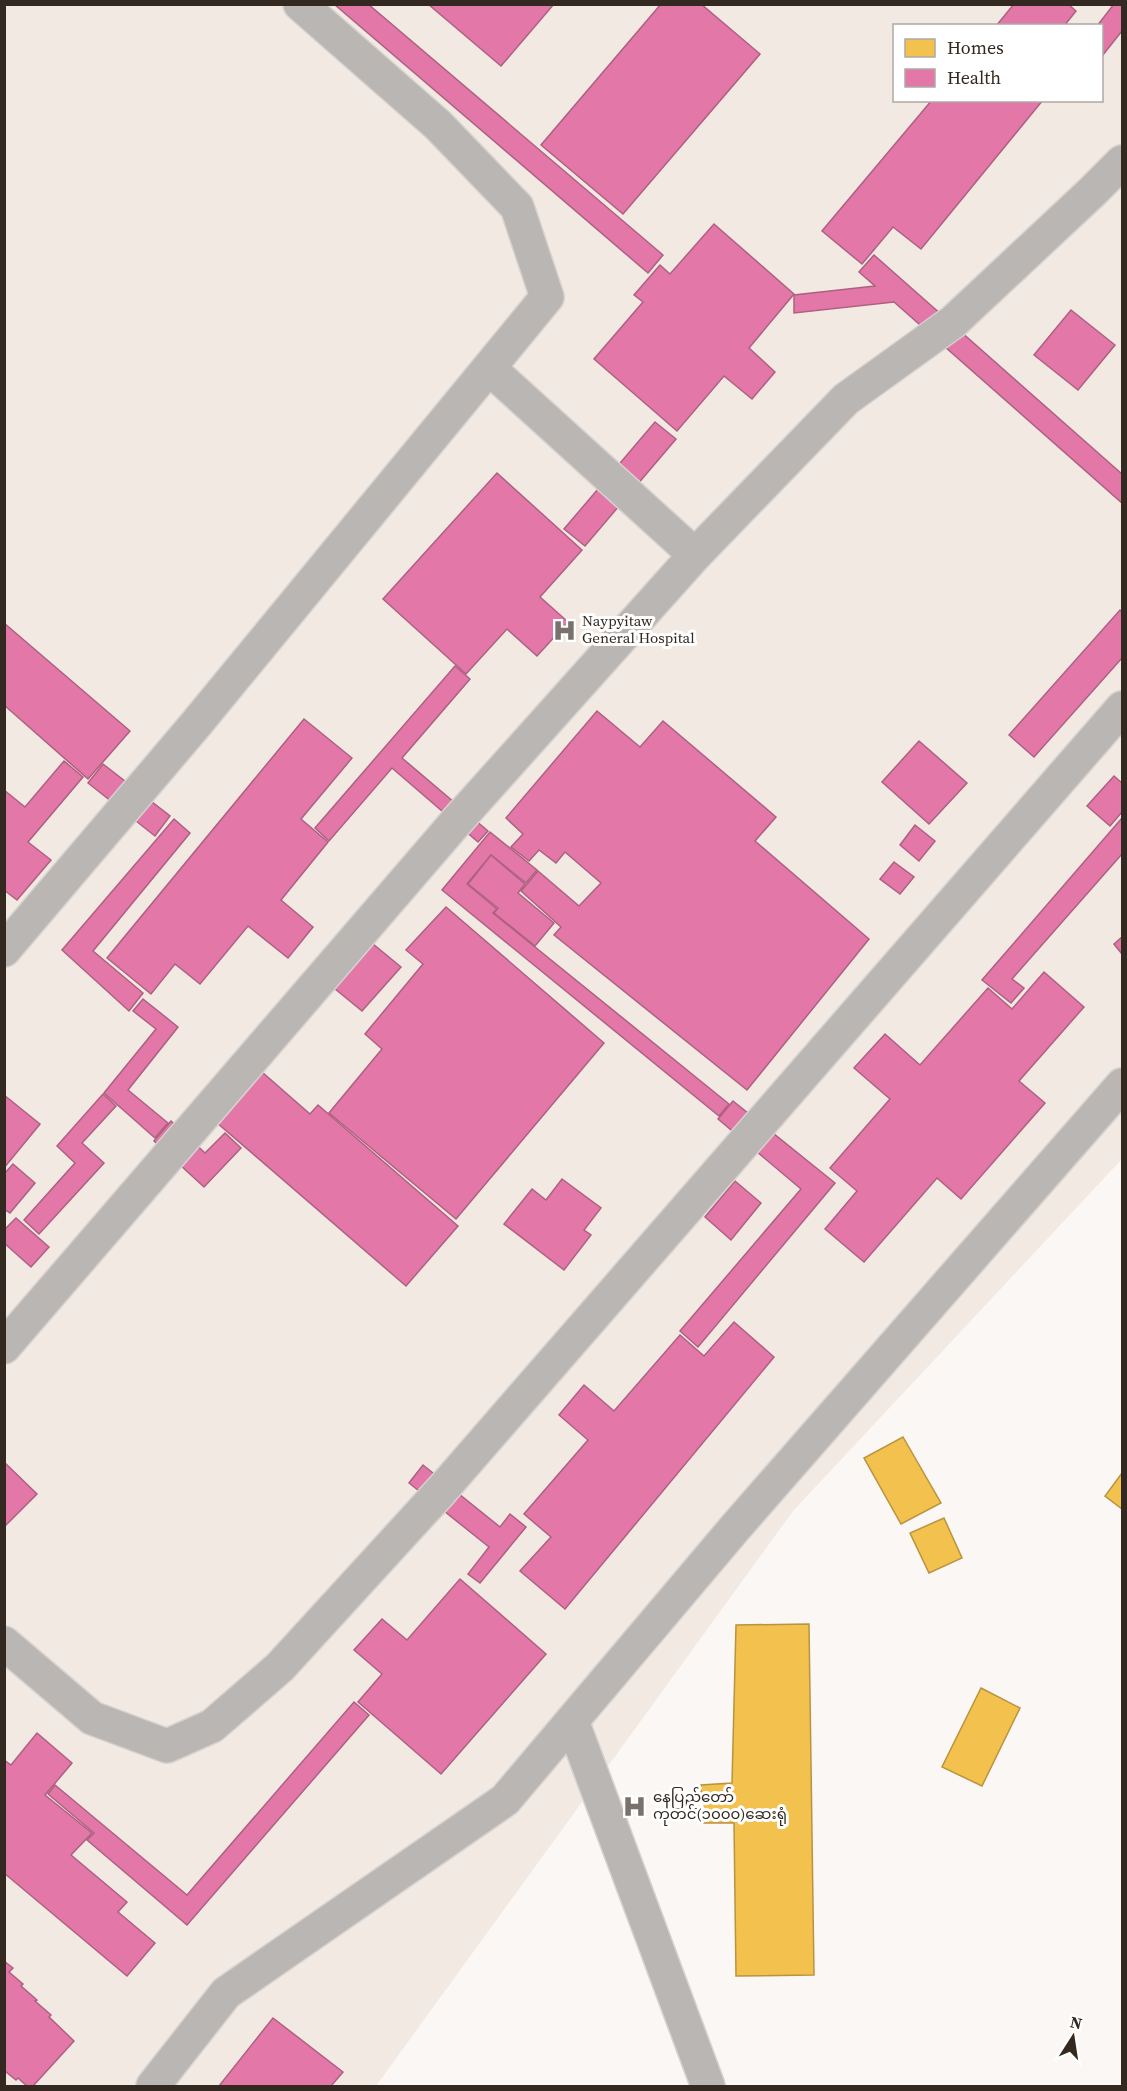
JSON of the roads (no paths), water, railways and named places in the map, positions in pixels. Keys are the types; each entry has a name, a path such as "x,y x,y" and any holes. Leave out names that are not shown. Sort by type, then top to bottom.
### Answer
{"lane":[{"path":"4,950 196,724 547,297 517,207 438,124 300,4"},
{"path":"4,1347 456,822 695,555 846,399 953,322 1094,191 1122,162"},
{"path":"489,368 695,555"},
{"path":"4,1643 93,1718 167,1746 212,1726 280,1667 441,1491 1122,708"},
{"path":"153,2086 226,1993 505,1800 742,1520 1122,1085"},
{"path":"572,1721 708,2086"}],"place":[{"name":"Naypyitaw General Hospital","path":"564,630"},
{"name":"နေပြည်တော် ကုတင်(၁၀၀၀)ဆေးရုံ","path":"635,1806"}]}
